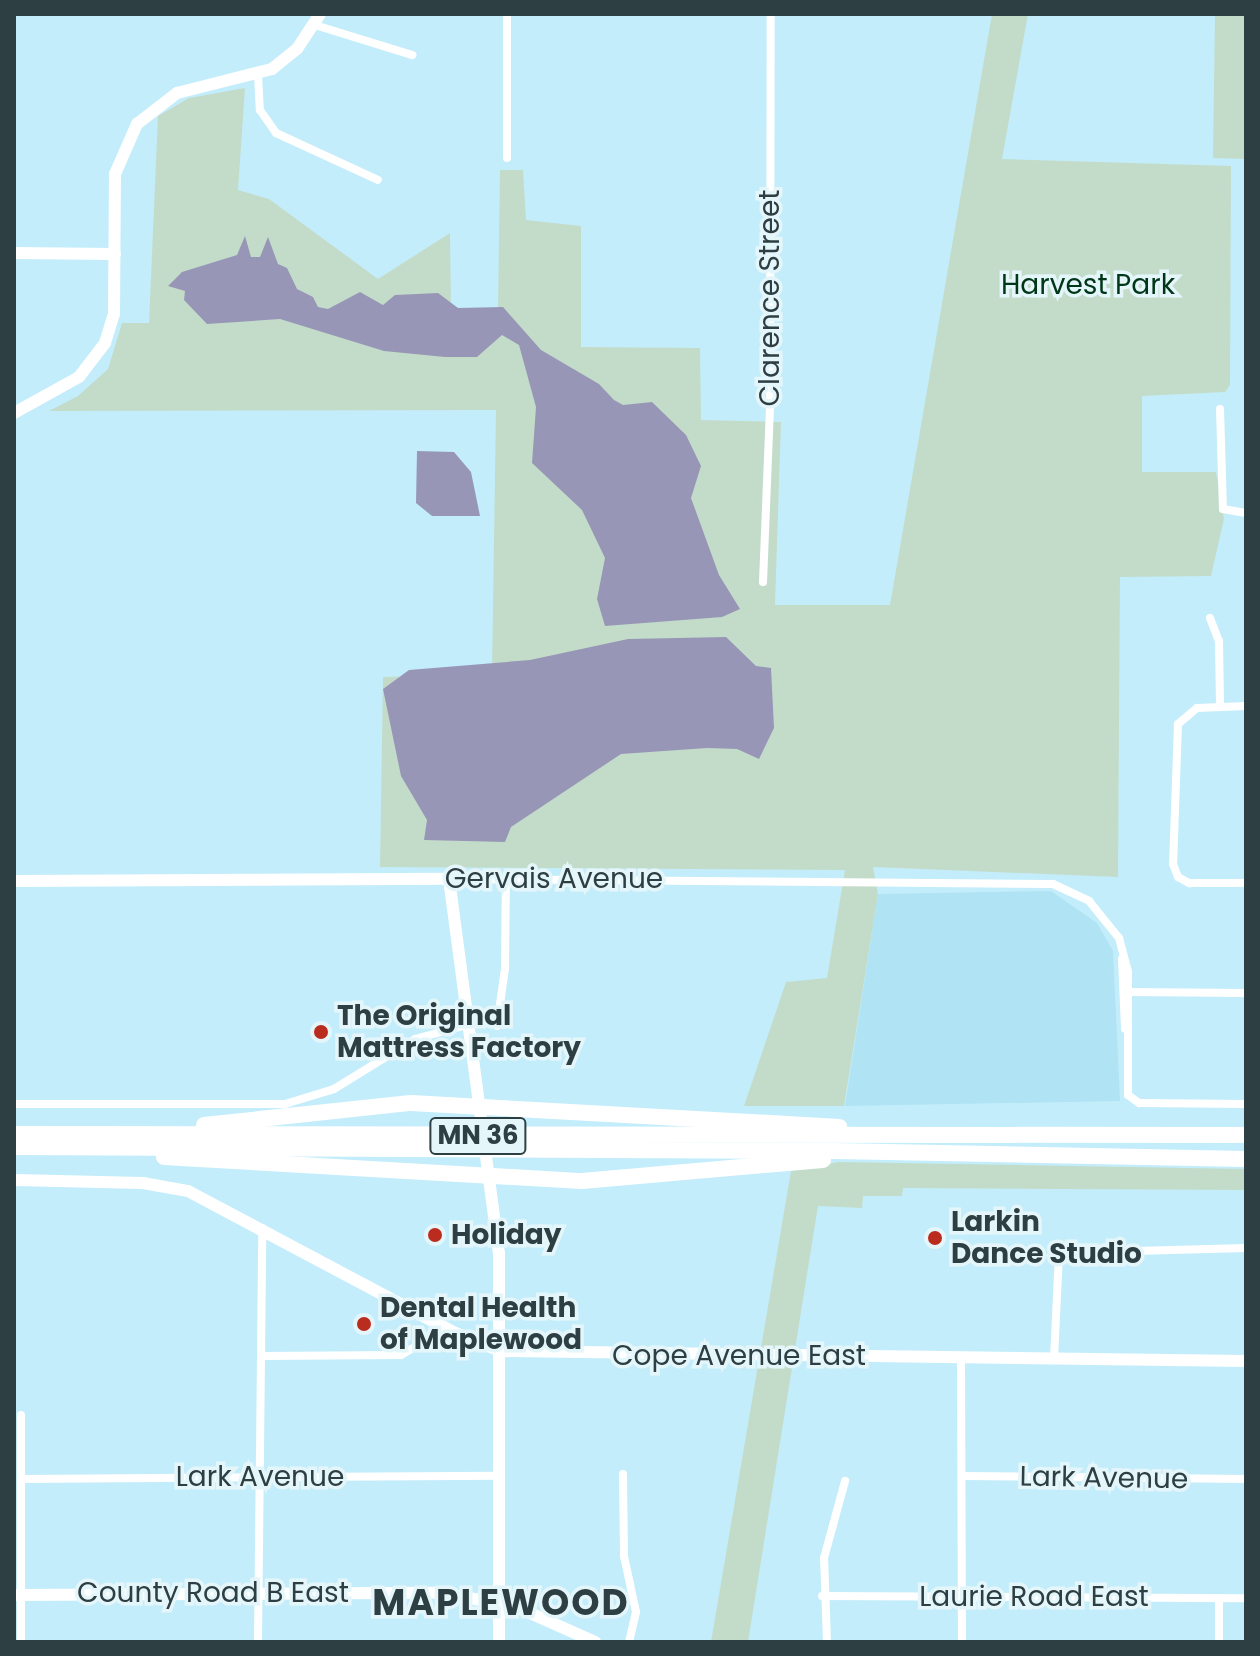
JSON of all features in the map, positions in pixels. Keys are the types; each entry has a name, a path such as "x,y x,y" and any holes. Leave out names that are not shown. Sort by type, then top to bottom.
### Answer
{"highway":[{"path":"21,1134 231,1123 392,1105 928,1136"},
{"name":"MN 36","path":"21,1134 1246,1135"},
{"name":"MN 36","path":"14,1147 1246,1159"},
{"path":"93,1148 180,1159 645,1179 821,1160 977,1154"}],"street":[{"path":"507,14 507,158"},
{"name":"Clarence Street","path":"763,582 770,406 771,14"},
{"path":"14,413 67,386 98,356 114,314 115,174 137,124 177,93 258,75 286,59 318,19 412,55"},
{"path":"258,75 260,110 269,127 378,180"},
{"path":"14,253 115,254"},
{"path":"1220,409 1223,509 1246,513"},
{"path":"1210,618 1219,641 1220,706"},
{"path":"1246,706 1190,711 1174,732 1173,864 1178,877 1189,883 1246,883"},
{"path":"449,879 499,1256 499,1642"},
{"path":"497,1026 505,968 506,879"},
{"name":"Gervais Avenue","path":"14,881 506,879 1039,882 1089,901 1110,922 1123,956"},
{"path":"1123,956 1128,992 1125,1029"},
{"path":"1123,956 1128,1095 1139,1103 1246,1104"},
{"path":"1128,992 1246,993"},
{"path":"14,1104 285,1104 334,1089 415,1039 467,1025"},
{"name":"Cope Avenue East","path":"14,1180 169,1186 207,1198 451,1331 500,1351 1246,1361"},
{"path":"258,1642 262,1228"},
{"path":"1054,1359 1059,1253 1246,1248"},
{"path":"261,1356 401,1355 418,1345"},
{"path":"961,1359 962,1642"},
{"path":"21,1415 17,1595 21,1642"},
{"path":"623,1474 624,1556 636,1612 629,1642"},
{"name":"Lark Avenue","path":"21,1479 500,1476"},
{"name":"Lark Avenue","path":"962,1476 1246,1479"},
{"path":"827,1642 822,1596 825,1548 845,1481"},
{"name":"County Road B East","path":"17,1595 437,1593 500,1602 595,1642"},
{"name":"Laurie Road East","path":"822,1596 1246,1598"},
{"path":"1219,1598 1219,1642"}],"shaded area":[{"path":"245,236 251,257 260,257 268,237 278,264 287,268 297,289 313,297 318,307 328,309 360,292 383,305 395,295 438,293 458,308 503,307 541,350 599,384 614,400 623,405 652,402 686,435 701,466 691,498 719,575 740,609 722,617 605,626 597,599 605,558 582,510 532,463 536,407 519,345 502,335 477,357 445,357 384,351 280,319 207,324 184,300 185,291 168,286 182,272 237,255"},
{"path":"417,451 454,452 471,472 480,516 432,516 416,503"},
{"path":"726,637 756,666 771,668 774,728 759,759 737,749 621,754 511,827 505,842 424,840 427,820 401,776 383,689 409,670 530,660 628,639"},
{"path":"1051,891 1097,923 1113,951 1120,1101 845,1106 878,894"}],"green space":[{"name":"Harvest Park","path":"992,14 1028,14 1002,159 1231,166 1230,385 1225,392 1142,396 1142,472 1216,472 1224,519 1211,576 1120,577 1118,877 873,867 878,894 844,1106 744,1106 786,982 827,978 845,870 380,867 383,677 492,674 496,410 49,411 78,396 108,369 122,323 149,323 158,116 189,98 245,88 238,190 269,199 378,279 450,233 451,307 498,312 500,170 523,170 526,220 581,226 581,347 700,348 701,420 781,422 775,605 890,605"},
{"path":"1215,14 1246,14 1246,159 1213,158"},
{"path":"839,1162 1246,1169 1246,1190 903,1188 902,1196 863,1196 862,1208 818,1206 748,1642 711,1642 791,1171"}],"place":[{"name":"The Original Mattress Factory","path":"321,1032"},
{"name":"Holiday","path":"435,1235"},
{"name":"Larkin Dance Studio","path":"935,1238"},
{"name":"Dental Health of Maplewood","path":"364,1324"}],"district":[{"name":"MAPLEWOOD","path":"501,1603"}]}
